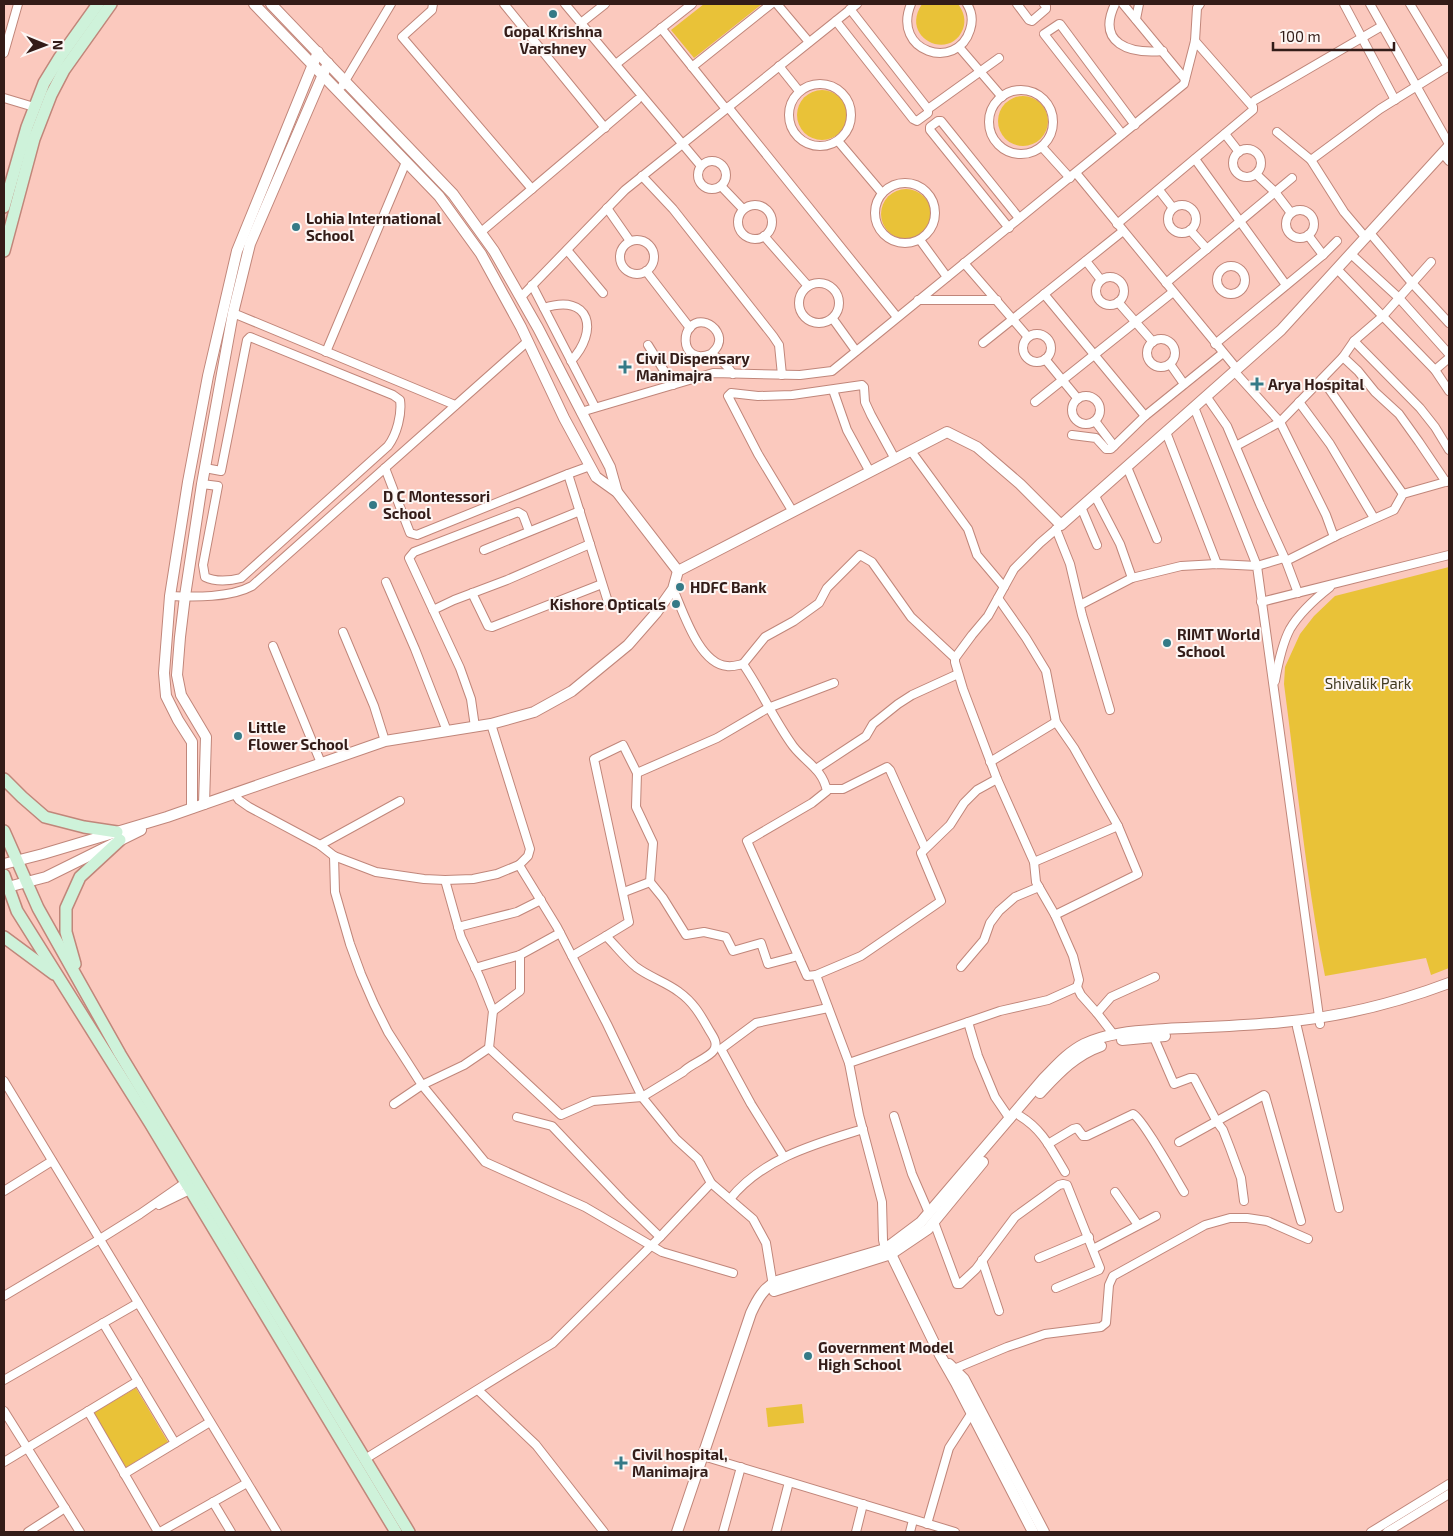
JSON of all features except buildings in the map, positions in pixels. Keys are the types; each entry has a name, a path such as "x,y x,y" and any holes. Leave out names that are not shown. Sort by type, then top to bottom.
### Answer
{"main road":[{"path":"4,207 27,127 44,83 98,4"},
{"path":"4,251 34,139 51,95 64,70 111,4"},
{"path":"4,779 45,817 119,836 80,877 66,908 66,932 79,980"},
{"path":"4,831 38,908 192,1183 396,1532"},
{"path":"4,875 6,887 17,911 192,1183 409,1532"},
{"path":"4,937 60,978"}],"street":[{"path":"4,53 18,4"},
{"path":"254,4 439,196 481,254 511,307 564,418 596,477 617,492 678,571"},
{"path":"271,4 453,194 481,232 538,328 610,468 617,492"},
{"path":"339,92 391,4"},
{"path":"433,4 432,10 402,37 532,189"},
{"path":"504,4 605,128"},
{"path":"565,4 701,166"},
{"path":"581,23 605,4"},
{"path":"616,64 692,4"},
{"path":"692,67 770,4"},
{"path":"777,4 809,42"},
{"path":"911,4 906,22 914,41 921,48 930,52 940,53 959,47 965,40 972,24 972,16 967,4"},
{"path":"1017,4 1029,20 1032,21 1046,9 1044,4"},
{"path":"1115,4 1111,12 1109,27 1115,42 1122,47 1133,50 1163,51"},
{"path":"1123,4 1185,79"},
{"path":"1136,19 1139,4"},
{"path":"1344,4 1394,100"},
{"path":"1114,1035 1081,995 1077,987 1078,980 1073,956 1055,915 1036,882 1034,862 996,779 958,674 955,658 988,616 1014,569 1040,543 1281,330 1448,151 1416,87 1370,4"},
{"path":"1311,160 1352,128 1449,67 1410,4"},
{"path":"564,418 595,407 713,373 800,375 832,371 1184,84 1195,41 1197,5"},
{"path":"511,307 625,190 853,6 928,109"},
{"path":"836,21 913,119 917,121 928,113 928,109 999,58"},
{"path":"1122,134 1044,34 1060,24 1135,125"},
{"path":"1255,100 1382,26"},
{"path":"661,28 897,317"},
{"path":"1117,224 1251,112 1253,107 1195,41"},
{"path":"959,47 1002,97"},
{"path":"204,804 206,738 181,695 178,676 185,596 202,484 245,242 318,52"},
{"path":"192,808 192,742 166,696 164,673 170,596 188,482 208,376 237,251 245,242 328,62"},
{"path":"779,66 799,91"},
{"path":"825,84 834,86 842,92 848,99 852,117 845,135 831,145 822,147 814,146 798,138 793,131 789,114 790,106 799,91 807,86 825,84"},
{"path":"1022,90 1033,92 1049,106 1053,117 1053,128 1049,138 1042,147 1035,151 1020,154 1012,153 999,145 991,132 990,116 992,109 1002,97 1022,90"},
{"path":"4,98 34,107"},
{"path":"481,232 637,100"},
{"path":"1008,228 930,130 930,127 941,121 1019,218"},
{"path":"1277,132 1311,160 1344,212 1449,323"},
{"path":"1224,134 1239,152"},
{"path":"838,141 882,193"},
{"path":"1042,147 1073,176 1117,224 1235,370 1280,422 1326,515 1334,537"},
{"path":"1248,149 1257,152 1261,166 1256,174 1248,177 1236,171 1234,159 1239,152 1248,149"},
{"path":"1195,159 1286,285"},
{"path":"717,161 722,164 726,175 725,181 721,186 712,189 703,185 698,176 701,166 705,162 717,161"},
{"path":"326,352 406,162"},
{"path":"1256,174 1275,192 1291,213"},
{"path":"642,176 673,209 773,336 779,345 782,375"},
{"path":"1166,283 1292,178"},
{"path":"904,182 920,186 926,191 932,197 936,213 931,229 926,235 920,240 905,243 897,242 884,235 875,214 878,200 882,193 888,188 904,182"},
{"path":"721,186 743,209"},
{"path":"1159,190 1173,208"},
{"path":"754,204 766,208 772,220 772,226 764,236 758,239 744,235 738,222 739,215 743,209 754,204"},
{"path":"1178,205 1187,206 1194,212 1195,222 1190,230 1178,232 1171,227 1168,215 1173,208 1178,205"},
{"path":"607,208 630,241"},
{"path":"1300,210 1309,214 1314,222 1312,231 1308,235 1300,238 1289,232 1286,220 1291,213 1300,210"},
{"path":"1190,230 1207,249"},
{"path":"983,343 1123,231"},
{"path":"1308,235 1323,255"},
{"path":"764,236 808,286"},
{"path":"641,240 650,246 653,251 653,262 641,274 630,272 622,265 620,259 622,248 630,241 641,240"},
{"path":"920,240 947,277"},
{"path":"1215,344 1323,255 1337,241"},
{"path":"567,250 603,293"},
{"path":"1351,254 1399,298 1449,354"},
{"path":"1086,261 1101,280"},
{"path":"1236,446 1280,422 1343,357 1354,341 1383,316 1432,262"},
{"path":"964,263 1028,337"},
{"path":"1337,269 1435,370 1449,391"},
{"path":"646,271 690,328"},
{"path":"1110,277 1119,281 1124,289 1124,294 1118,302 1106,304 1099,300 1096,287 1101,280 1110,277"},
{"path":"823,283 836,291 840,306 832,319 827,322 814,323 803,315 799,303 803,290 808,286 823,283"},
{"path":"532,285 595,407"},
{"path":"1035,402 1173,292"},
{"path":"1044,294 1145,416"},
{"path":"918,300 997,300"},
{"path":"1118,302 1153,342"},
{"path":"544,308 562,304 572,305 580,308 585,315 587,334 581,349 571,361"},
{"path":"233,313 456,406"},
{"path":"832,319 856,351"},
{"path":"702,323 713,327 717,332 719,344 711,354 705,357 697,357 691,353 685,341 686,334 690,328 702,323"},
{"path":"1037,334 1042,335 1049,342 1050,351 1045,359 1033,362 1026,357 1023,344 1028,337 1037,334"},
{"path":"250,337 393,395 400,400 401,406 394,438 388,446 244,577 239,579 207,579 203,572 221,471 247,340 250,337"},
{"path":"1165,340 1172,344 1175,353 1170,364 1160,367 1152,364 1149,360 1148,350 1153,342 1165,340"},
{"path":"170,596 230,594 244,591 252,586 528,341"},
{"path":"1354,341 1420,408 1435,427 1449,450"},
{"path":"648,345 673,385"},
{"path":"1072,435 1096,438 1106,449 1111,449 1145,416 1223,353"},
{"path":"711,354 726,364 733,374"},
{"path":"1080,605 1132,578 1181,566 1217,564 1257,566 1285,559 1394,510 1403,494 1448,482 1398,414 1343,357"},
{"path":"1435,370 1449,358"},
{"path":"1045,359 1078,399"},
{"path":"1170,364 1184,384"},
{"path":"1322,379 1403,494"},
{"path":"793,512 758,454 728,396 731,393 758,396 792,395 862,385 871,415 895,459"},
{"path":"833,390 847,430 870,472"},
{"path":"1087,396 1098,403 1100,413 1095,421 1086,424 1075,418 1073,406 1078,399 1087,396"},
{"path":"1206,396 1228,426 1298,593"},
{"path":"1299,402 1330,444 1374,518"},
{"path":"1194,407 1257,566 1319,1021"},
{"path":"1095,421 1114,446"},
{"path":"6,887 46,877 119,836 167,817 385,741 491,724 534,712 572,691 628,645 656,613 673,589 678,571 947,432 977,447 1020,484 1059,527 1110,710"},
{"path":"1166,432 1217,564"},
{"path":"911,451 968,529 977,555 1004,587"},
{"path":"385,468 410,533 417,535 590,466"},
{"path":"1127,467 1157,540"},
{"path":"205,468 221,471"},
{"path":"568,474 608,602"},
{"path":"202,484 218,486"},
{"path":"1095,496 1120,544 1132,578"},
{"path":"1082,507 1097,545"},
{"path":"484,550 580,511"},
{"path":"475,727 470,699 460,668 409,558 414,552 518,512 523,515 529,532"},
{"path":"433,610 590,544"},
{"path":"673,589 696,642 713,661 727,666 743,664 765,637 819,603 827,588 860,554 872,562 911,617 955,658"},
{"path":"1261,602 1449,555"},
{"path":"386,582 415,649 446,731"},
{"path":"472,593 488,626 492,627 602,584"},
{"path":"1273,688 1290,628 1313,600 1334,584"},
{"path":"998,598 1046,671 1056,722 1074,748 1118,826 1138,874 1055,915"},
{"path":"343,632 374,706 385,741"},
{"path":"273,646 321,763"},
{"path":"743,664 757,684 768,708 794,747 816,769 825,781 827,789 812,803 747,842 807,976 816,975 861,956 941,901 921,853 950,825 964,803 977,790 996,779"},
{"path":"816,769 866,736 873,724 898,704 958,674"},
{"path":"637,773 717,738 768,708 834,683"},
{"path":"990,762 1056,722"},
{"path":"234,794 249,807 320,845 334,856 376,872 445,880 497,874 519,864 528,856 530,849 491,724"},
{"path":"572,956 629,922 594,759 623,745 637,773 636,806 653,843 650,882 663,898 686,935 704,932 726,937 733,952 761,943 768,964 798,956"},
{"path":"827,789 843,789 887,767 925,848"},
{"path":"320,845 400,801"},
{"path":"1034,862 1118,826"},
{"path":"4,864 119,836"},
{"path":"334,856 335,892 343,922 360,974 374,1004 388,1032 422,1085 485,1162 585,1207 662,1252 733,1273"},
{"path":"519,864 560,933 607,1024 642,1098 676,1139 698,1159 711,1183 753,1220 766,1243 773,1287"},
{"path":"445,880 461,937 492,1010 489,1048"},
{"path":"624,892 650,882"},
{"path":"961,967 984,940 990,923 999,911 1015,896 1038,887"},
{"path":"458,927 517,912 541,900"},
{"path":"475,968 520,954 560,933"},
{"path":"489,1048 561,1115 593,1101 642,1098 714,1050 713,1035 700,1013 680,993 636,967 606,936"},
{"path":"492,1010 520,991 520,954"},
{"path":"816,975 849,1063 863,1129 882,1202 883,1240 940,1355 975,1409 1044,1532"},
{"path":"1097,1013 1111,997 1156,977"},
{"path":"1015,1118 1044,1078 1063,1059 1084,1044 1114,1035 1297,1027 1386,1004 1449,983"},
{"path":"849,1063 1000,1011 1048,1000 1077,987"},
{"path":"678,1532 751,1313 759,1297 773,1287 888,1250 928,1229 932,1218 1015,1118 1069,1063 1089,1050 1113,1041 1154,1033 1283,1022 1319,1021 1370,1014 1432,996 1449,989"},
{"path":"784,1157 751,1104 721,1049 756,1023 828,1008"},
{"path":"968,1022 978,1056 995,1097 1015,1118 1036,1127 1065,1172"},
{"path":"1297,1027 1339,1208"},
{"path":"1154,1033 1174,1084 1194,1078 1222,1130 1241,1178 1244,1201"},
{"path":"394,1104 422,1085 464,1065 489,1048"},
{"path":"4,1081 6,1090 100,1239 277,1532"},
{"path":"1179,1142 1262,1095 1266,1096 1301,1221"},
{"path":"1048,1144 1073,1129 1077,1128 1083,1136 1086,1136 1133,1114 1138,1116 1184,1192"},
{"path":"894,1116 912,1174 932,1218 956,1284 960,1284 976,1269 1015,1217 1063,1184 1067,1185 1100,1266 1099,1270 1056,1288"},
{"path":"517,1117 552,1126 660,1237"},
{"path":"730,1199 740,1186 759,1171 784,1157 863,1129"},
{"path":"4,1191 52,1161"},
{"path":"4,1296 192,1183"},
{"path":"365,1459 553,1343 660,1237 711,1183"},
{"path":"1114,1192 1138,1225"},
{"path":"1093,1249 1156,1216"},
{"path":"954,1369 1007,1347 1045,1334 1101,1327 1106,1323 1109,1285 1114,1276 1206,1225 1230,1218 1247,1218 1267,1221 1308,1239"},
{"path":"1039,1258 1088,1237"},
{"path":"982,1260 999,1310"},
{"path":"4,1380 138,1303"},
{"path":"103,1323 175,1443"},
{"path":"940,1355 964,1379 975,1409 1033,1532"},
{"path":"4,1462 138,1381"},
{"path":"478,1390 536,1445 604,1532"},
{"path":"929,1527 949,1448 975,1409"},
{"path":"4,1411 80,1532"},
{"path":"88,1412 159,1532 247,1483"},
{"path":"124,1474 210,1422"},
{"path":"703,1456 864,1504 929,1527 955,1532"},
{"path":"723,1532 741,1467"},
{"path":"776,1532 789,1482"},
{"path":"1372,1532 1449,1484"},
{"path":"1386,1532 1449,1494"},
{"path":"213,1502 231,1532"},
{"path":"856,1532 864,1504"},
{"path":"28,1532 65,1508"},
{"path":"910,1532 913,1520"}],"green space":[{"path":"704,4 762,4 694,58 671,30"},
{"path":"922,4 958,4 963,13 964,22 963,29 957,39 948,44 938,45 929,42 921,36 917,27 917,16"},
{"path":"817,90 827,90 840,97 847,110 847,120 840,133 827,140 817,140 808,136 801,129 797,120 797,110 801,101 808,94"},
{"path":"1023,96 1033,98 1041,103 1046,111 1048,121 1046,131 1041,139 1033,144 1023,146 1013,144 1005,139 1000,131 998,121 1000,111 1005,103 1013,98"},
{"path":"901,189 911,189 924,196 931,209 931,219 924,232 911,239 901,239 892,235 885,228 881,219 881,209 885,200 892,193"},
{"name":"Shivalik Park","path":"1449,567 1449,968 1431,975 1426,958 1325,976 1312,904 1302,831 1284,684 1285,667 1300,634 1314,616 1335,596"},
{"path":"136,1388 168,1442 125,1468 93,1413"},
{"path":"802,1404 804,1423 768,1427 766,1408"}],"place":[{"name":"Gopal Krishna Varshney","path":"553,14"},
{"name":"Lohia International School","path":"296,227"},
{"name":"Civil Dispensary Manimajra","path":"625,367"},
{"name":"Arya Hospital","path":"1257,384"},
{"name":"D C Montessori School","path":"373,505"},
{"name":"HDFC Bank","path":"680,587"},
{"name":"Kishore Opticals","path":"676,604"},
{"name":"RIMT World School","path":"1167,643"},
{"name":"Little Flower School","path":"238,736"},
{"name":"Government Model High School","path":"808,1356"},
{"name":"Civil hospital, Manimajra","path":"621,1463"}]}
